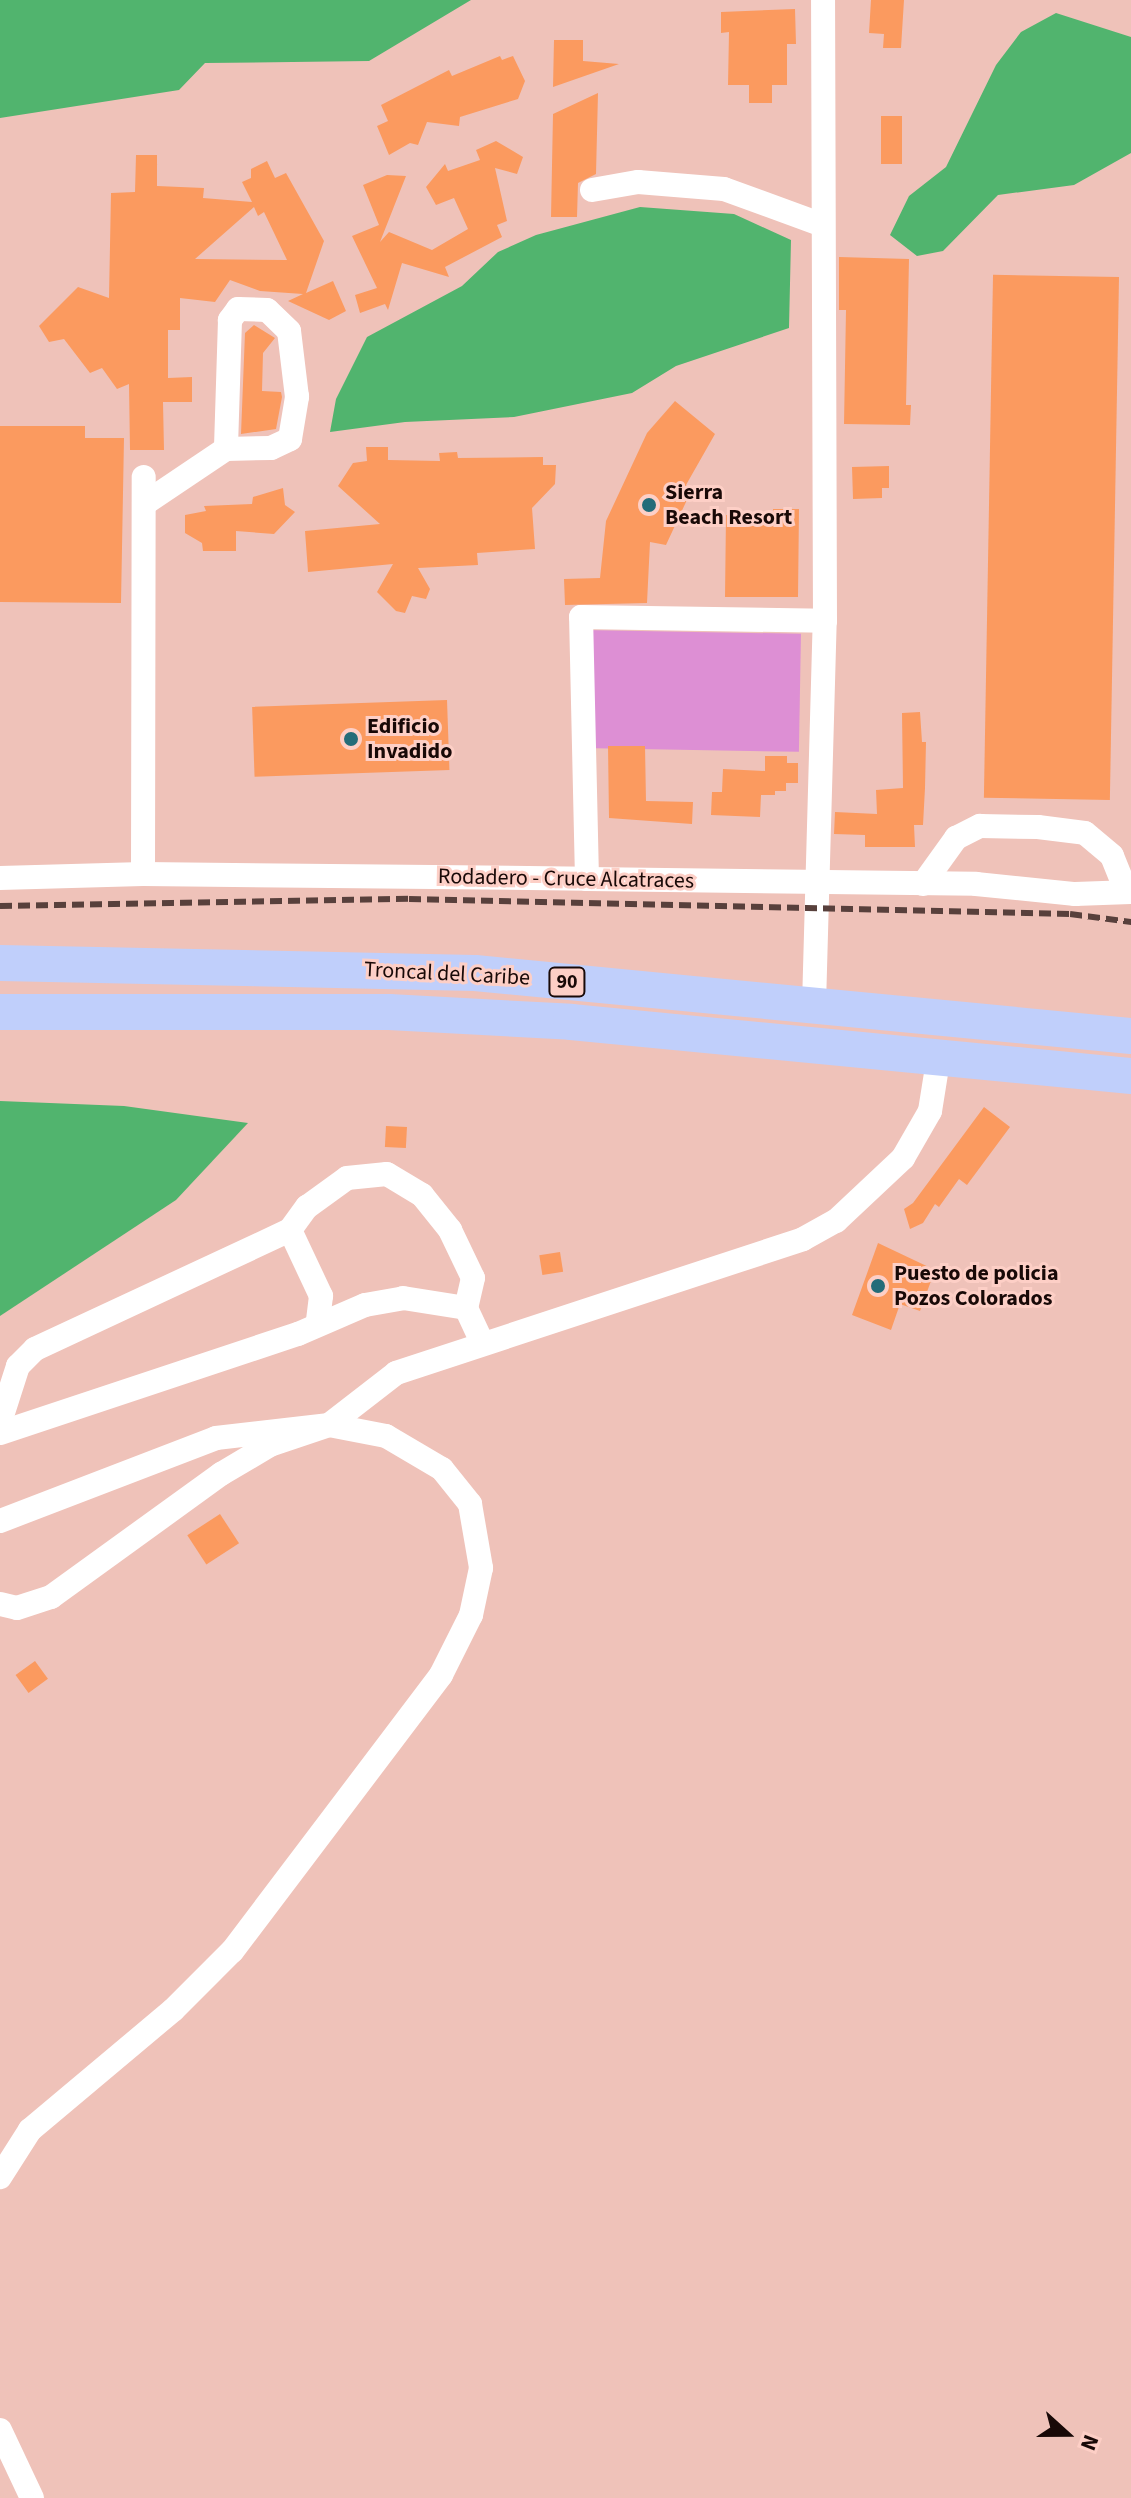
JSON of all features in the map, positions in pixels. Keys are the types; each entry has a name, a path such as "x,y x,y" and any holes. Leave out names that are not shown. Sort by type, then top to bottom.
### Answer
{"highway":[{"name":"Troncal del Caribe","path":"0,963 475,973 1131,1036"},
{"name":"Troncal del Caribe","path":"0,1012 389,1012 571,1022 939,1055 1131,1076"}],"street":[{"path":"814,1005 815,884 825,621 823,0"},
{"path":"592,190 638,182 724,189 823,225"},
{"path":"144,504 226,449 271,448 290,439 297,397 289,331 267,310 238,309 230,320 226,449"},
{"path":"143,874 144,477"},
{"path":"587,879 581,617 825,621"},
{"path":"923,884 956,838 980,826 1038,827 1085,833 1112,856 1128,892"},
{"name":"Rodadero - Cruce Alcatraces","path":"0,878 143,874 587,879 923,884 1075,894 1128,892"},
{"path":"0,1604 17,1608 51,1597 221,1474 270,1445 329,1425 396,1373 482,1342 803,1239 836,1221 903,1158 930,1111 939,1055"},
{"path":"0,1422 18,1366 35,1349 290,1230 307,1207 347,1178 387,1174 422,1195 450,1230 473,1278 466,1308 482,1342"},
{"path":"290,1230 321,1296 318,1322"},
{"path":"0,1433 298,1334 318,1322 403,1298 466,1308"},
{"path":"0,1521 216,1438 329,1425 386,1436 442,1469 470,1504 481,1568 471,1615 441,1675 232,1951 173,2010 30,2130 0,2177"},
{"path":"0,2430 32,2498"}],"shaded area":[{"path":"0,0 471,0 369,61 205,63 179,90 0,118"},
{"path":"1056,13 1131,37 1131,153 1074,185 998,195 943,251 917,256 890,235 909,196 946,167 996,65 1021,32"},
{"path":"640,207 734,214 791,240 789,328 676,366 632,393 514,417 405,422 330,432 336,399 367,337 462,286 498,252 536,235"},
{"path":"583,630 801,634 799,752 581,748"},
{"path":"0,1101 124,1106 248,1123 176,1200 0,1316"}],"building":[{"path":"871,0 904,0 901,48 883,48 884,34 869,33"},
{"path":"795,9 796,44 787,44 787,85 772,85 772,103 749,103 749,85 728,85 729,32 721,33 721,12"},
{"path":"554,40 583,40 583,61 619,64 553,87"},
{"path":"500,56 502,60 513,56 525,81 518,99 460,117 459,126 427,122 418,145 410,143 389,155 377,126 388,121 381,105 449,70 452,76"},
{"path":"598,93 596,174 578,183 577,217 551,217 553,114"},
{"path":"881,116 902,116 902,164 881,164"},
{"path":"496,141 523,157 517,174 495,168 507,221 497,225 502,237 445,267 449,277 402,263 388,310 385,304 360,313 355,295 377,288 352,236 379,225 363,185 387,175 406,176 380,242 389,232 432,250 468,229 454,198 436,205 426,187 445,164 448,171 480,160 476,150"},
{"path":"136,155 157,155 157,186 204,188 203,198 252,202 242,182 251,178 251,169 267,161 275,178 286,173 324,241 306,293 333,281 346,311 329,320 288,301 303,294 260,291 230,280 215,302 180,298 180,330 168,330 168,378 192,377 192,402 163,402 164,450 130,450 129,384 117,389 102,368 90,373 64,339 49,342 39,326 78,287 109,298 111,193 135,192","holes":["254,207 258,216 264,212 287,260 195,259"]},
{"path":"839,257 909,259 906,405 911,405 910,425 844,424 846,310 839,310"},
{"path":"993,275 1119,277 1110,800 984,798"},
{"path":"254,325 275,338 263,353 262,391 281,392 282,397 276,429 241,434 245,333"},
{"name":"Sierra Beach Resort","path":"675,401 715,434 686,485 692,489 666,545 650,542 647,603 565,605 564,579 600,578 606,521 647,433"},
{"path":"0,426 85,426 85,438 124,438 121,603 0,602"},
{"path":"366,447 388,447 388,460 440,461 439,453 457,452 458,458 543,457 543,465 556,465 555,484 532,508 535,549 477,553 478,565 418,568 430,589 426,599 412,596 405,613 396,611 377,592 393,564 308,572 305,531 380,524 338,486 353,463 367,461"},
{"path":"889,466 889,488 882,488 882,498 853,499 852,467"},
{"path":"283,488 285,505 295,512 274,534 236,531 236,551 203,551 202,543 185,533 185,515 206,511 204,506 252,504 253,497"},
{"path":"773,509 799,509 798,597 725,597 726,515 773,515"},
{"name":"Edificio Invadido","path":"447,700 449,770 255,777 252,707"},
{"path":"920,712 922,742 926,742 925,788 923,825 914,825 915,847 865,847 865,835 834,834 835,812 877,814 876,790 903,788 902,713"},
{"path":"608,746 645,746 646,801 693,802 692,824 609,818"},
{"path":"765,756 787,756 787,763 798,763 798,783 786,783 786,791 775,791 775,795 761,795 760,817 711,815 712,792 722,792 723,769 765,771"},
{"path":"984,1107 1010,1127 967,1185 959,1179 939,1207 935,1204 923,1223 910,1229 904,1209 913,1203"},
{"path":"386,1126 407,1127 406,1148 385,1147"},
{"path":"878,1243 935,1270 920,1311 900,1304 891,1330 852,1315"},
{"path":"560,1252 563,1272 542,1275 539,1255"},
{"path":"220,1514 239,1543 206,1565 187,1535"},
{"path":"35,1661 48,1679 29,1693 16,1675"}],"railway":[{"path":"0,906 409,899 1070,914 1131,922"}],"place":[{"name":"Sierra Beach Resort","path":"649,505"},
{"name":"Edificio Invadido","path":"351,739"},
{"name":"Puesto de policia Pozos Colorados","path":"878,1286"}]}
